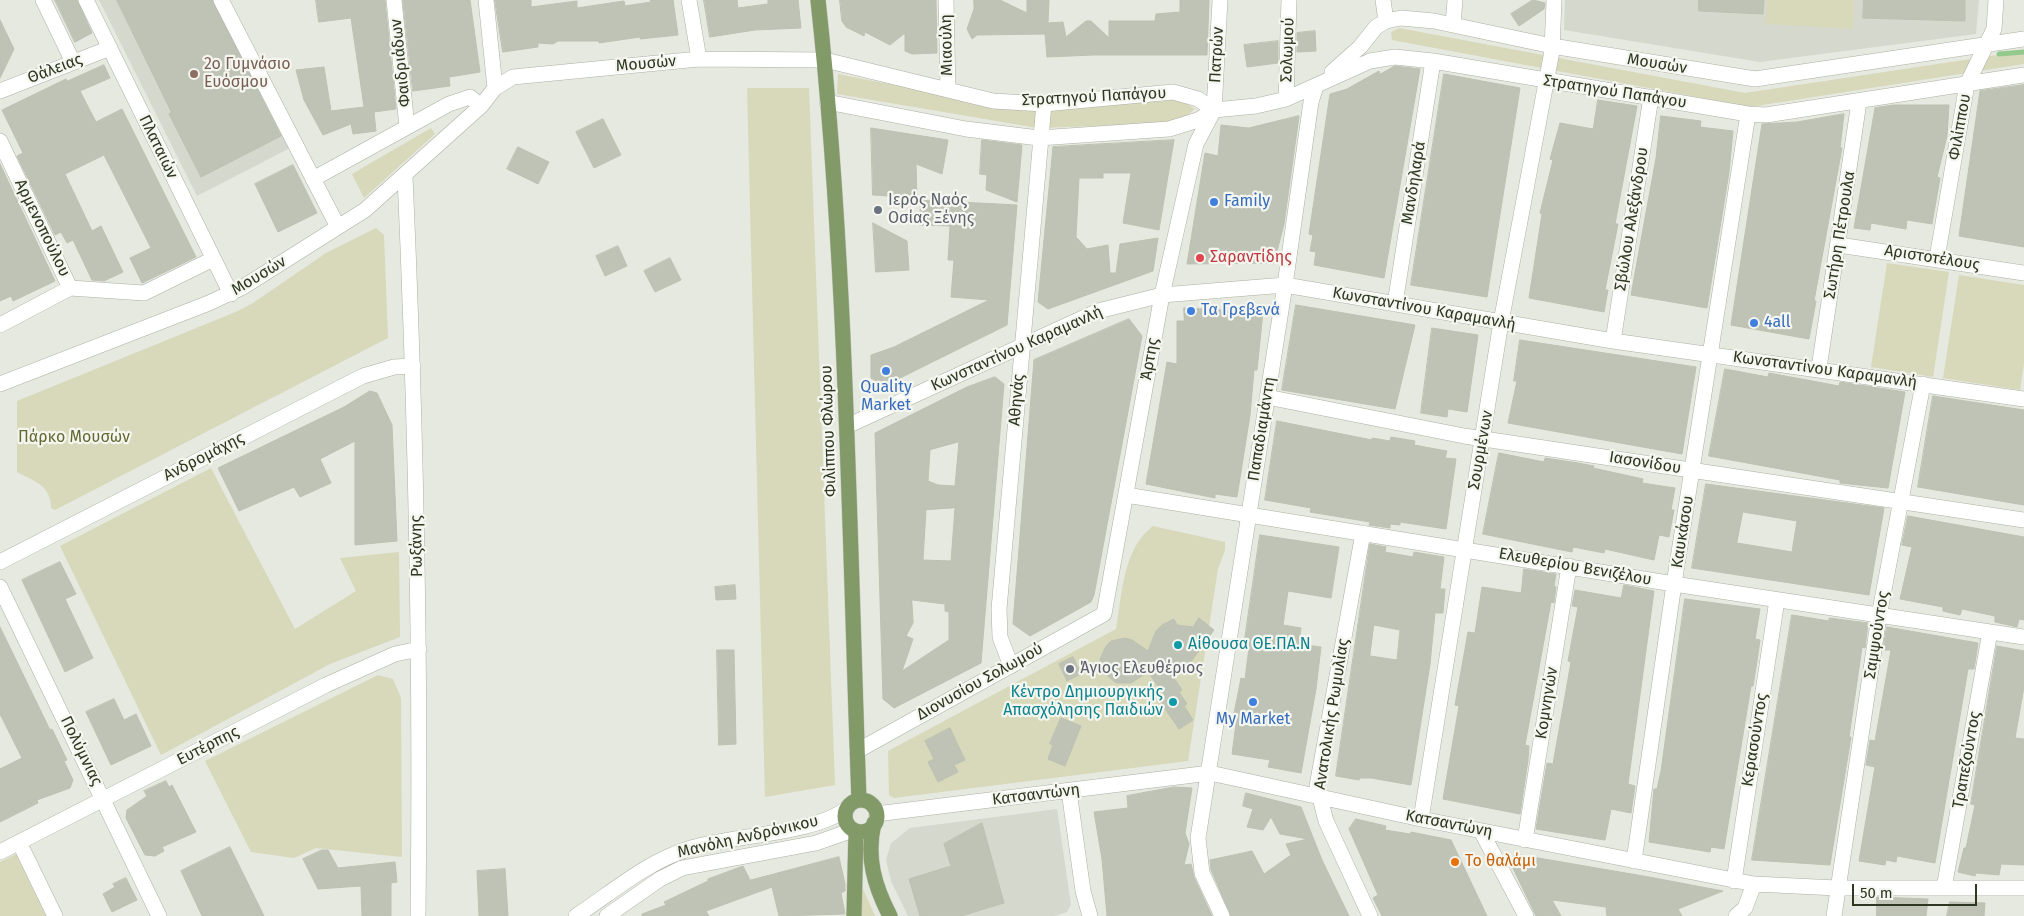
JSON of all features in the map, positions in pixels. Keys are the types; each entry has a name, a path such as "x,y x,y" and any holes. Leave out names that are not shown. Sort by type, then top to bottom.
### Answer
{"main road":[{"name":"Φιλίππου Φλώρου","path":"818,0 825,60 847,426 857,751 852,805"},
{"path":"854,916 854,830 845,820 852,805 870,804 875,818 870,849 870,865 890,916"},
{"path":"854,830 867,830 875,818"}],"street":[{"path":"43,0 73,62"},
{"name":"Πλαταιών","path":"86,0 231,294"},
{"path":"221,0 338,227"},
{"name":"Φαιδριάδων","path":"394,0 407,127"},
{"path":"486,0 495,88"},
{"path":"689,0 699,59"},
{"name":"Μιαούλη","path":"946,0 948,90"},
{"name":"Πατρών","path":"1214,110 1220,0"},
{"name":"Σολωμού","path":"1286,99 1289,0"},
{"path":"1316,86 1351,56 1376,27 1386,20 1383,0"},
{"path":"1453,25 1455,0"},
{"name":"Σουρμένων","path":"1421,819 1501,322 1552,48 1554,0"},
{"name":"Φιλίππου","path":"1937,258 1967,84 1994,29 1996,0"},
{"name":"Μουσών","path":"1386,20 1402,18 1453,25 1552,48 1755,79 2024,39"},
{"name":"Θάλειας","path":"0,91 110,48"},
{"name":"Στρατηγού Παπάγου","path":"827,102 966,129 1040,134 1169,129 1198,120 1214,110 1256,106 1286,99 1370,61 1396,57 1433,61 1748,114 1775,115 2024,75"},
{"name":"Μουσών","path":"0,384 231,294 371,205 481,106 495,88 507,78 699,59 825,60"},
{"name":"Στρατηγού Παπάγου","path":"825,60 993,101 1044,106 1173,92 1198,99 1214,110"},
{"name":"Μανδηλαρά","path":"1394,304 1433,61"},
{"name":"Παπαδιαμάντη","path":"1222,916 1202,873 1198,847 1285,285 1311,102 1316,86"},
{"name":"Σβώλου Αλεξάνδρου","path":"1613,340 1651,97"},
{"path":"313,179 407,127 465,98 472,98 481,106"},
{"name":"Σωτήρη Πέτρουλα","path":"1819,368 1859,102"},
{"name":"Αθηνάς","path":"1011,666 1000,637 999,609 1044,106"},
{"name":"Άρτης","path":"1104,614 1162,295 1196,144 1214,110"},
{"name":"Καυκάσου","path":"1634,861 1674,584 1748,114"},
{"name":"Αρμενοπούλου","path":"0,141 70,288"},
{"name":"Ρωξάνης","path":"405,176 413,366 419,649 418,916"},
{"name":"Αριστοτέλους","path":"1839,245 1937,258 2024,273"},
{"path":"0,325 70,288 144,293 213,259"},
{"name":"Κωνσταντίνου Καραμανλή","path":"847,426 1098,311 1162,295 1285,285 1613,340 1923,384 2023,396"},
{"name":"Ανδρομάχης","path":"0,562 357,379 394,367 413,366"},
{"name":"Σαμψούντος","path":"1834,916 1880,616 1923,384"},
{"name":"Ιασoνίδου","path":"1267,397 1482,438 2024,520"},
{"name":"Ελευθερίου Βενιζέλου","path":"1126,495 1674,584 2024,637"},
{"name":"Ανατολικής Ρωμυλίας","path":"1364,533 1317,786 1318,797 1326,821 1370,916"},
{"name":"Κομνηνών","path":"1524,840 1569,566"},
{"name":"Πολύμνιας","path":"0,587 105,800 159,916"},
{"name":"Κερασούντος","path":"1734,881 1777,600"},
{"name":"Διονυσίου Σολωμού","path":"857,751 1104,614"},
{"name":"Τραπεζούντος","path":"1944,888 1990,632"},
{"name":"Ευτέρπης","path":"0,852 341,678 395,654 419,649"},
{"name":"Κατσαντώνη","path":"875,818 1210,773 1421,819 1754,884 1837,888 2024,888"},
{"path":"1069,791 1083,891 1089,916"},
{"name":"Μανόλη Ανδρόνικου","path":"576,916 646,867 669,855 718,841 806,825 834,816 852,805"},
{"name":"Μανόλη Ανδρόνικου","path":"605,916 653,884 682,868 816,843 854,830"},
{"path":"1481,831 1526,916"},
{"path":"19,842 55,916"},
{"path":"1736,916 1745,908 1754,884"},
{"path":"595,903 605,916"}],"shaded area":[{"name":"2ο Γυμνάσιο Ευόσμου","path":"99,0 214,0 290,148 197,196"},
{"path":"1565,0 1979,0 1976,34 1760,62 1564,30"},
{"path":"1057,809 1071,905 1067,912 1055,916 908,916 891,881 886,860 891,843 910,828"}],"green space":[{"path":"1767,0 1854,0 1853,29 1766,24"},
{"path":"1399,28 1745,93 2024,51 2024,64 1750,107 1392,40 1391,32"},
{"path":"838,74 945,95 1037,109 1179,99 1195,109 1178,123 1038,128 837,94"},
{"path":"747,88 809,88 835,785 765,797"},
{"path":"431,128 435,134 364,198 352,174"},
{"name":"Πάρκο Μουσών","path":"376,228 384,235 388,338 55,510 51,508 45,489 35,481 17,472 17,401 238,311 253,303 326,253"},
{"path":"1887,263 1949,272 1933,377 1871,367"},
{"path":"1959,275 2024,285 2024,363 2020,390 1943,378"},
{"path":"211,468 295,629 356,591 340,558 399,552 400,637 330,664 161,755 60,546"},
{"path":"1153,526 1225,542 1225,550 1218,569 1188,761 894,798 889,795 888,751 1116,629 1122,587 1130,559 1143,535"},
{"path":"378,675 393,679 401,698 402,857 316,848 294,858 251,852 205,761"},
{"path":"16,854 46,916 0,916 0,862"},
{"path":"859,880 875,916 860,916"}],"building":[{"path":"55,0 77,0 92,33 75,42"},
{"name":"2ο Γυμνάσιο Ευόσμου","path":"117,0 212,0 281,136 201,177 169,114 171,112"},
{"path":"316,0 385,0 396,109 374,112 376,131 353,134 351,124 323,135 304,100 296,70 324,67 331,111 364,107 351,18 319,22"},
{"path":"403,0 470,0 480,72 449,77 450,86 413,91"},
{"path":"495,0 531,0 531,7 577,1 577,8 624,1 625,6 651,2 650,0 673,0 678,35 640,39 640,37 599,43 599,41 558,41 553,44 538,43 538,47 503,52"},
{"path":"704,0 737,0 738,8 768,4 768,0 798,0 801,28 755,30 710,37"},
{"path":"840,0 936,0 937,53 912,54 905,51 905,33 890,45 865,32 864,36 846,27 842,21"},
{"path":"974,0 1000,0 1027,13 1027,0 1049,0 1048,23 1063,22 1066,37 1086,21 1091,21 1109,38 1109,21 1155,21 1156,14 1180,12 1180,0 1209,0 1207,55 1047,57 1045,34 977,35 972,39 967,29 974,9"},
{"path":"1533,0 1545,3 1544,9 1519,26 1511,14"},
{"path":"1699,0 1764,0 1763,14 1699,11"},
{"path":"1864,0 1965,0 1965,21 1863,18"},
{"path":"0,20 14,49 0,78"},
{"path":"1315,31 1316,51 1297,52 1297,33"},
{"path":"1278,41 1278,63 1247,67 1244,45"},
{"path":"104,65 110,78 80,91 96,122 122,109 196,257 142,283 130,258 151,248 104,155 65,174 92,231 101,226 123,272 104,281 92,280 73,240 67,243 61,232 55,235 17,156 23,153 2,110 66,79 67,81"},
{"path":"1395,66 1420,69 1384,278 1314,265 1316,252 1310,251 1313,235 1309,234 1330,94 1347,89 1379,71 1380,74"},
{"path":"1444,74 1520,88 1487,297 1411,285"},
{"path":"2024,85 2024,247 1959,236 1980,91"},
{"path":"1598,100 1637,106 1615,224 1618,224 1605,290 1608,290 1604,312 1529,298 1542,214 1540,213 1553,160 1550,159 1560,123 1593,129"},
{"path":"1894,105 1949,105 1947,136 1937,177 1940,178 1932,224 1907,220 1906,229 1871,223 1870,230 1854,228 1875,108"},
{"path":"1844,114 1840,148 1842,148 1814,301 1816,301 1809,339 1731,325 1762,124 1797,122"},
{"path":"1299,116 1284,224 1274,263 1187,264 1205,153 1218,156 1221,125 1248,128"},
{"path":"1661,116 1701,121 1700,127 1733,131 1729,172 1707,308 1631,295 1656,158"},
{"path":"603,119 621,155 594,168 576,132"},
{"path":"871,128 948,140 942,174 916,164 917,198 873,195"},
{"path":"982,140 1022,145 1017,202 986,190 987,175 980,174"},
{"path":"1174,140 1159,230 1123,223 1131,173 1103,173 1103,178 1079,178 1076,237 1087,249 1108,245 1110,273 1116,273 1120,244 1158,238 1153,271 1048,309 1038,302 1053,147"},
{"path":"518,147 549,162 538,184 507,169"},
{"path":"0,164 55,281 13,301 11,296 0,301"},
{"path":"293,165 317,213 278,232 255,184"},
{"path":"921,200 1017,205 1007,325 884,386 871,378 871,355 894,347 989,300 951,297 954,260 948,260 950,226 920,225"},
{"path":"873,223 907,241 909,270 876,272"},
{"path":"618,246 627,266 605,276 596,256"},
{"path":"670,258 681,280 655,292 644,271"},
{"path":"1296,305 1415,325 1395,409 1282,390"},
{"path":"1184,308 1263,312 1257,370 1254,370 1250,415 1237,497 1215,494 1215,498 1146,484 1167,362 1177,364 1177,321 1184,321"},
{"path":"1129,319 1142,336 1094,595 1091,602 1030,636 1013,624 1034,360"},
{"path":"1432,328 1478,335 1467,412 1448,409 1447,417 1421,413"},
{"path":"1520,340 1696,367 1682,454 1508,423 1517,381 1514,381"},
{"path":"1725,369 1768,377 1769,373 1839,386 1840,382 1905,392 1888,488 1840,483 1840,480 1709,456"},
{"path":"995,377 1004,384 981,663 894,708 883,699 875,433 967,387","holes":["959,442 955,486 938,485 928,481 930,450","955,508 951,561 923,560 926,510","912,600 945,604 945,611 949,612 949,640 902,671 913,639 906,636 913,623"]},
{"path":"370,391 377,393 392,425 397,541 355,545 355,441 320,459 331,483 300,497 294,487 239,511 218,468 344,407"},
{"path":"1933,396 2024,410 2024,505 1918,487"},
{"path":"1277,421 1372,440 1372,438 1390,441 1391,437 1415,441 1414,445 1447,451 1445,458 1456,459 1446,529 1400,522 1400,525 1390,524 1390,528 1369,525 1370,522 1310,512 1311,508 1265,500"},
{"path":"1499,453 1544,462 1545,458 1594,466 1593,468 1643,479 1642,483 1675,488 1671,510 1674,510 1669,537 1659,535 1654,560 1605,549 1604,553 1573,547 1572,552 1483,534"},
{"path":"1706,484 1884,508 1869,595 1692,568","holes":["1743,512 1797,521 1792,552 1737,543"]},
{"path":"1908,516 2024,537 2024,620 2019,619 2017,627 1995,622 1995,616 1962,609 1960,615 1943,611 1943,607 1900,599 1912,547 1902,545"},
{"path":"1260,535 1339,547 1331,598 1288,591 1283,625 1301,628 1299,644 1321,647 1316,689 1301,773 1268,767 1270,760 1232,754 1236,724 1232,724 1241,678 1245,679 1250,640 1245,639"},
{"path":"1370,544 1386,547 1385,552 1413,557 1414,552 1444,557 1440,589 1445,589 1443,613 1435,613 1430,664 1411,785 1371,778 1360,778 1359,780 1336,776","holes":["1374,625 1400,630 1397,660 1370,656"]},
{"path":"60,562 76,594 65,599 93,658 65,672 22,580"},
{"path":"1524,569 1556,574 1554,586 1556,587 1554,603 1551,602 1525,745 1529,746 1528,760 1520,814 1443,799 1459,706 1455,705 1468,632 1475,633 1482,587 1521,593"},
{"path":"735,585 736,599 716,600 715,587"},
{"path":"1624,585 1654,591 1628,784 1635,786 1631,813 1611,809 1605,840 1536,829 1547,763 1553,764 1571,662 1568,661 1578,607 1572,606 1575,590 1621,598"},
{"path":"1685,599 1760,609 1755,639 1760,640 1757,661 1753,686 1751,686 1724,849 1711,847 1710,852 1649,842 1654,789 1657,789 1661,771"},
{"path":"1792,615 1829,621 1829,618 1868,623 1865,648 1862,647 1849,737 1851,737 1830,865 1752,860"},
{"path":"1199,618 1214,630 1190,663 1168,669 1182,690 1179,692 1187,704 1184,706 1193,720 1179,729 1159,700 1165,696 1148,672 1131,683 1116,683 1101,670 1100,659 1106,646 1111,641 1125,638 1132,640 1148,651 1156,631 1162,625 1174,619 1177,625 1193,627"},
{"path":"0,627 50,730 52,729 67,760 64,761 73,780 70,788 37,800 38,803 0,822 0,769 22,758 0,714"},
{"path":"1887,627 1978,643 1974,669 1968,669 1935,863 1897,856 1896,862 1886,860 1885,865 1859,861 1875,767 1866,765 1870,740 1875,741 1891,650 1883,650"},
{"path":"1997,646 2024,651 2024,687 2015,738 2024,739 2024,865 2001,864 1999,875 1976,873 1975,876 1958,872 1964,848 1966,848 1975,805 1971,804"},
{"path":"717,650 734,650 736,744 719,745"},
{"name":"Άγιος Ελευθέριος","path":"1073,657 1081,674 1067,681 1059,664"},
{"path":"114,699 124,720 136,714 151,746 111,765 86,712"},
{"path":"1061,718 1081,726 1065,766 1048,759 1053,745 1050,744"},
{"path":"950,728 965,760 954,765 958,772 938,782 928,762 934,759 925,741"},
{"path":"166,781 169,787 172,785 196,832 162,847 164,851 155,856 145,855 126,818 127,810 147,796 144,791"},
{"path":"1174,787 1192,788 1185,833 1189,844 1184,865 1191,864 1194,877 1212,916 1107,916 1102,859 1094,812 1128,808 1127,796"},
{"path":"1246,793 1301,807 1322,860 1349,916 1231,916 1211,870 1210,860 1252,851 1264,874 1291,855 1286,844 1308,839 1280,834 1271,817 1263,830 1247,827 1253,809 1243,806"},
{"path":"1356,819 1386,826 1385,830 1410,834 1411,832 1451,840 1487,916 1382,916 1373,898 1378,895 1349,829"},
{"path":"982,823 1004,903 961,916 920,916 909,879 951,866 944,844"},
{"path":"230,847 264,916 202,916 181,871"},
{"path":"322,850 328,850 338,868 395,862 397,882 391,883 391,916 362,916 361,886 318,889 303,859"},
{"path":"1515,854 1723,891 1678,909 1682,916 1607,916 1606,907 1552,900 1561,916 1536,916 1511,864"},
{"path":"839,857 845,884 845,891 841,893 845,914 779,916 772,887 706,911 709,916 642,916 642,914 666,905 664,902 708,881 708,879 743,866 750,880"},
{"path":"505,869 508,916 479,916 477,871"},
{"path":"126,878 137,900 112,912 103,894 115,887 113,884"},
{"path":"1877,897 1928,899 1926,916 1877,916"},
{"path":"1950,902 1985,903 1984,916 1947,916"}],"waterway":[{"path":"1999,54 2024,52"}],"place":[{"name":"2ο Γυμνάσιο Ευόσμου","path":"194,74"},
{"name":"Family","path":"1214,202"},
{"name":"Ιερός Ναός Οσίας Ξένης","path":"878,210"},
{"name":"Σαραντίδης","path":"1200,258"},
{"name":"Τα Γρεβενά","path":"1191,311"},
{"name":"4all","path":"1754,323"},
{"name":"Quality Market","path":"886,371"},
{"name":"Αίθουσα ΘΕ.ΠΑ.Ν","path":"1178,645"},
{"name":"Άγιος Ελευθέριος","path":"1070,669"},
{"name":"Κέντρο Δημιουργικής Απασχόλησης Παιδιών","path":"1173,702"},
{"name":"My Market","path":"1253,702"},
{"name":"Το θαλάμι","path":"1455,862"}]}
